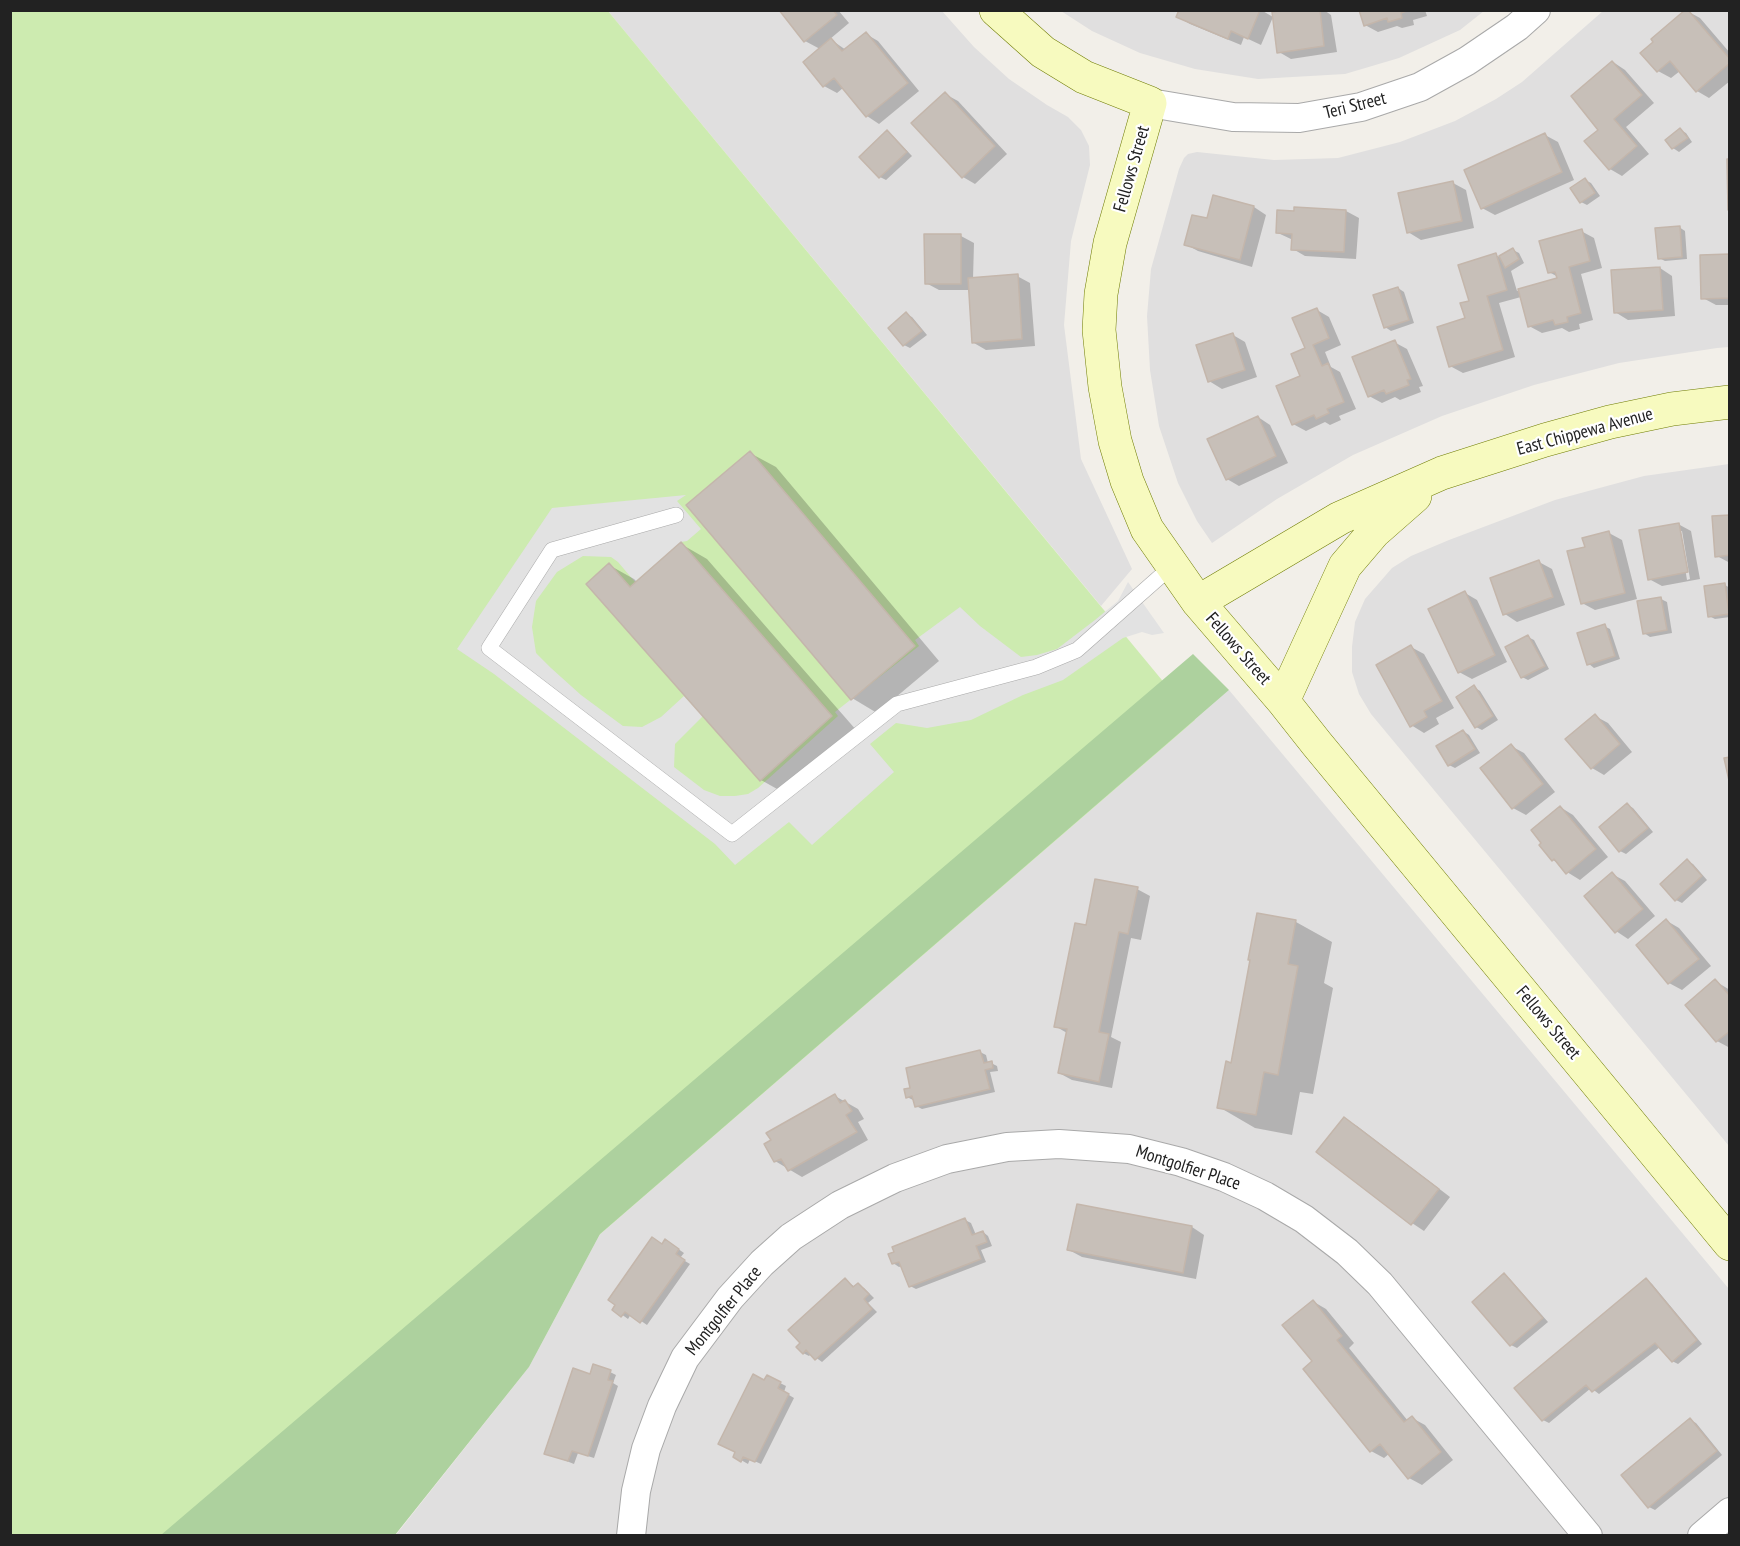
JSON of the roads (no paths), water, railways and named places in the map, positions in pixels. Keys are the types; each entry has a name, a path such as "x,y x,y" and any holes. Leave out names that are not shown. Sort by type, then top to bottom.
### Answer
{"street":[{"name":"Fellows Street","path":"996,10 1043,52 1084,77 1150,103 1110,243 1101,294 1099,330 1115,441 1127,481 1148,529 1198,602 1283,700 1730,1244"},
{"name":"Teri Street","path":"1150,103 1233,117 1299,118 1361,107 1420,87 1467,61 1536,10"},
{"name":"East Chippewa Avenue","path":"1198,602 1340,518 1442,473 1610,422 1672,409 1730,402"},
{"name":"East Chippewa Avenue","path":"1283,700 1345,566 1374,532 1442,473"},
{"name":"Montgolfier Place","path":"631,1536 636,1491 646,1449 662,1406 685,1358 730,1298 762,1263 791,1237 840,1205 895,1178 947,1159 1006,1147 1059,1144 1129,1149 1181,1162 1255,1191 1304,1219 1347,1252 1380,1284 1588,1536"},
{"path":"1702,1536 1730,1512"}],"lane":[{"path":"676,514 552,550 489,648 732,834 897,705 1036,667 1077,650 1172,566"}]}
